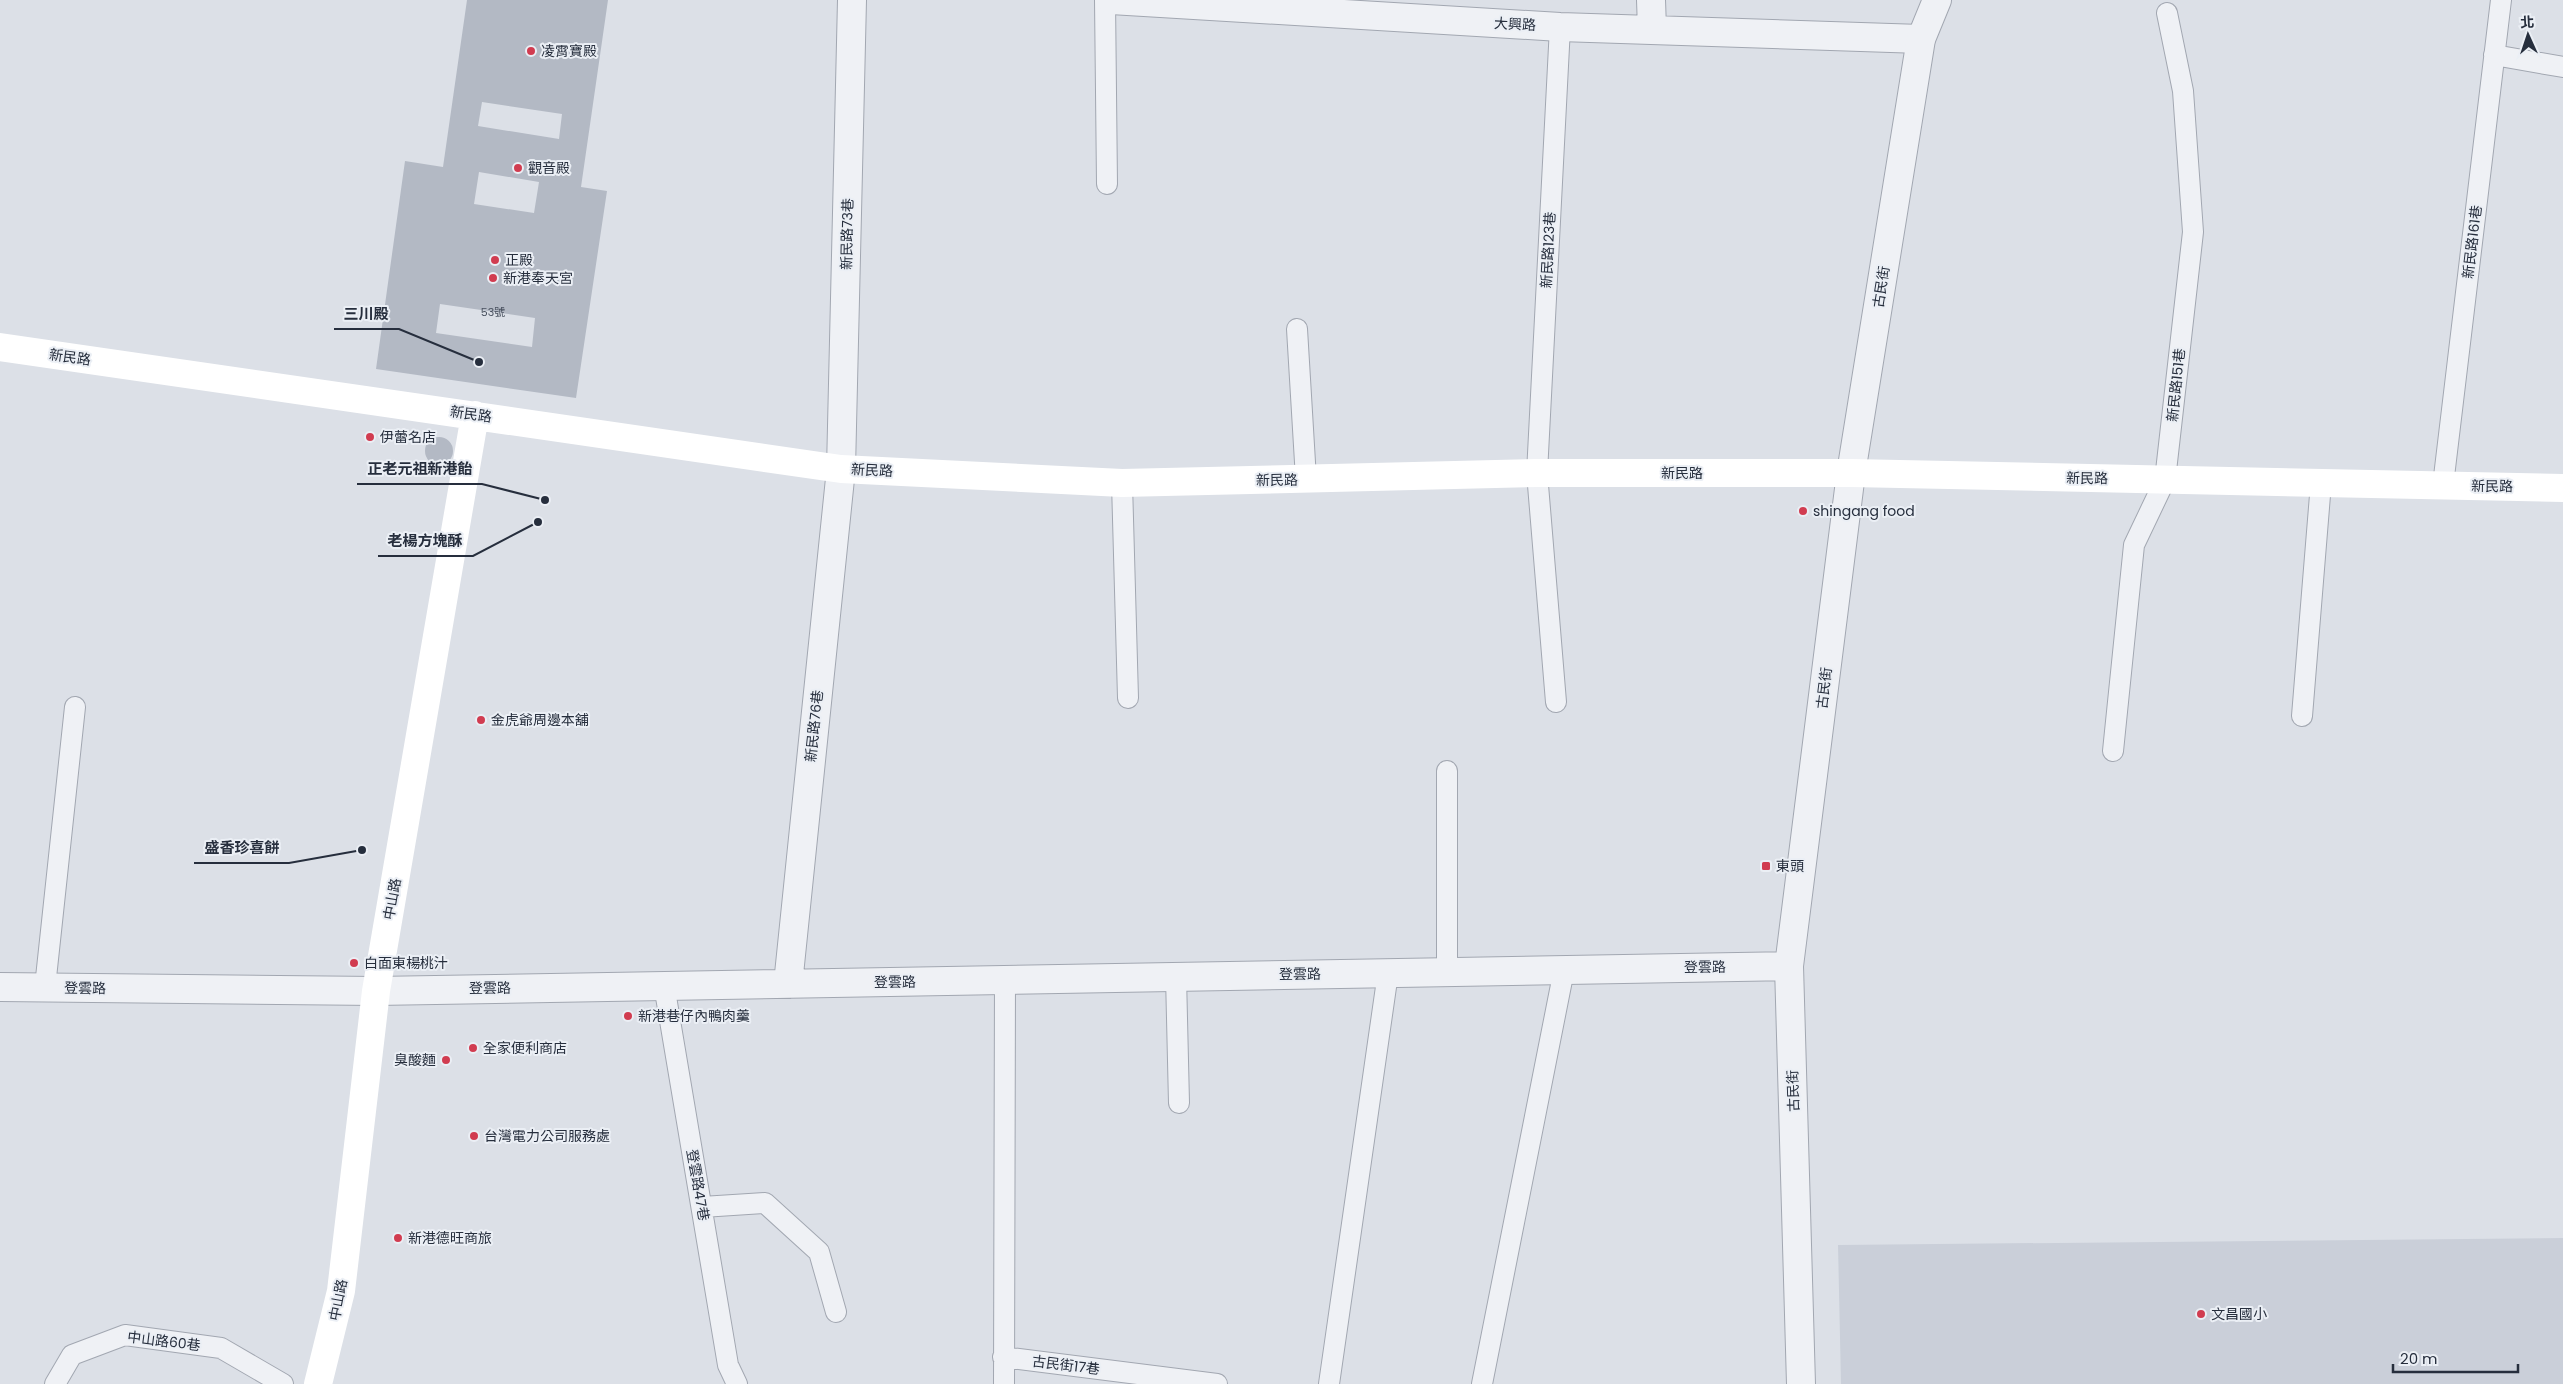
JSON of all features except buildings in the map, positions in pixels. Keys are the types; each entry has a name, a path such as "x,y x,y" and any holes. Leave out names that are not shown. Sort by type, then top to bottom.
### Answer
{"main road":[{"name":"新民路","path":"0,348 841,469 1122,483 1537,472 1851,474 2563,488"},
{"name":"中山路","path":"318,1384 341,1291 376,991 475,415"}],"street":[{"name":"新民路73巷","path":"841,469 852,0"},
{"name":"大興路","path":"1110,0 1560,27 1652,28 1921,39"},
{"path":"1651,0 1652,28"},
{"name":"古民街","path":"1801,1384 1790,966 1851,474 1921,39 1937,0"},
{"name":"新民路76巷","path":"788,984 841,469"},
{"name":"登雲路","path":"0,987 376,991 1790,966"}],"lane":[{"path":"1105,0 1107,184"},
{"name":"新民路161巷","path":"2443,485 2501,0"},
{"name":"新民路151巷","path":"2113,751 2134,545 2165,480 2193,232 2183,90 2167,13"},
{"name":"新民路123巷","path":"1556,702 1537,472 1560,27"},
{"path":"2494,56 2563,67"},
{"path":"1297,330 1306,479"},
{"path":"1122,483 1128,698"},
{"path":"2302,716 2321,483"},
{"path":"45,987 75,707"},
{"path":"1447,770 1447,972"},
{"path":"1482,1384 1564,970"},
{"path":"1329,1384 1388,973"},
{"path":"1176,976 1179,1103"},
{"path":"1004,1384 1005,980"},
{"name":"登雲路47巷","path":"664,985 728,1366 737,1384"},
{"path":"702,1207 765,1203 819,1252 836,1312"},
{"name":"中山路60巷","path":"54,1384 72,1355 125,1334 221,1348 283,1384"},
{"name":"古民街17巷","path":"1003,1357 1217,1384"}],"shaded area":[{"name":"文昌國小","path":"2563,1238 2563,1384 1841,1384 1838,1245"}],"place":[{"name":"凌霄寶殿","path":"531,51"},
{"name":"觀音殿","path":"518,168"},
{"name":"正殿","path":"495,260"},
{"name":"新港奉天宮","path":"493,278"},
{"name":"三川殿","path":"479,362"},
{"name":"伊蕾名店","path":"370,437"},
{"name":"正老元祖新港飴","path":"545,500"},
{"name":"shingang food","path":"1803,511"},
{"name":"老楊方塊酥","path":"538,522"},
{"name":"金虎爺周邊本舖","path":"481,720"},
{"name":"盛香珍喜餅","path":"362,850"},
{"name":"東頭","path":"1766,866"},
{"name":"白面東楊桃汁","path":"354,963"},
{"name":"新港巷仔內鴨肉羹","path":"628,1016"},
{"name":"全家便利商店","path":"473,1048"},
{"name":"臭酸麵","path":"446,1060"},
{"name":"台灣電力公司服務處","path":"474,1136"},
{"name":"新港德旺商旅","path":"398,1238"},
{"name":"文昌國小","path":"2201,1314"}]}
